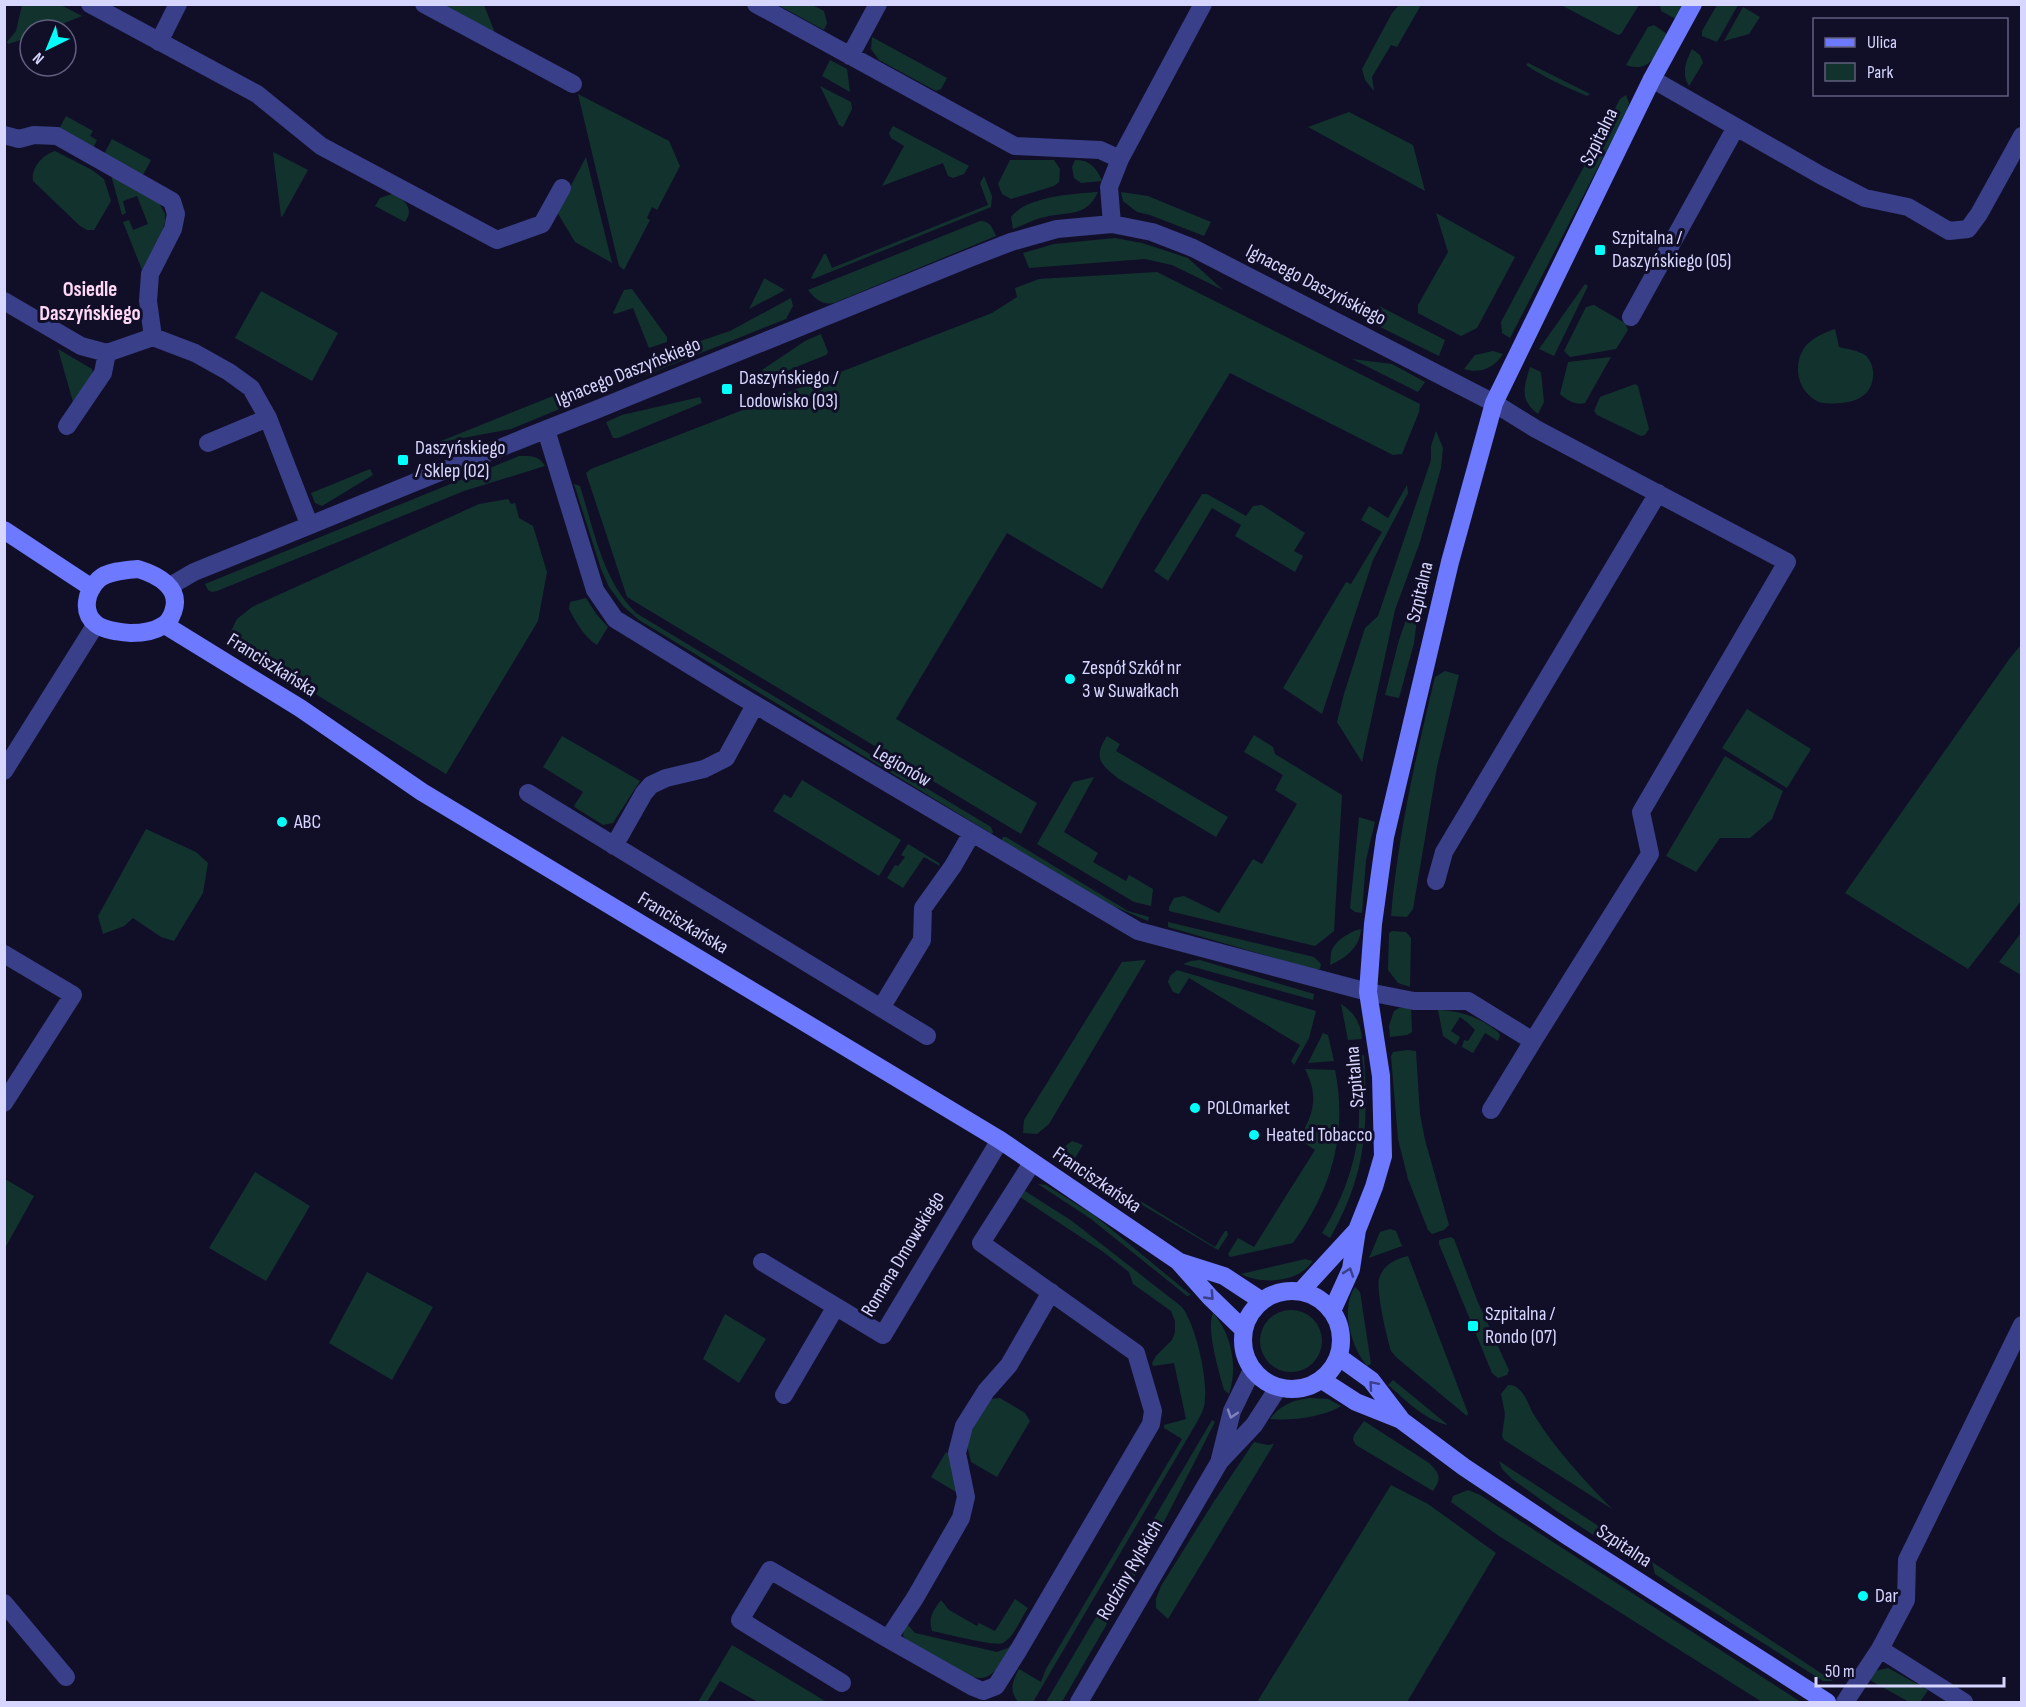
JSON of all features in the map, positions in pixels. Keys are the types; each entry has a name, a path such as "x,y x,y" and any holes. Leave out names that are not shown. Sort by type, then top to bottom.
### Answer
{"street":[{"path":"90,4 257,94 321,146 496,240 542,225 562,188"},
{"path":"159,42 178,4"},
{"path":"424,4 573,84"},
{"path":"756,4 1015,146 1100,150 1120,159"},
{"path":"850,56 878,4"},
{"path":"1112,224 1109,187 1120,159 1203,4"},
{"name":"Szpitalna","path":"1332,1311 1351,1269 1357,1230 1383,1156 1381,1076 1368,992 1373,924 1385,837 1450,562 1494,403 1652,79 1693,4"},
{"path":"1652,79 1865,198 1908,207 1949,231 1968,229 1979,214 2022,136"},
{"path":"1631,317 1736,127"},
{"path":"4,135 19,139 34,135 57,136 172,201 176,214 173,229 150,274 148,301 153,337"},
{"name":"Ignacego Daszyńskiego","path":"170,586 194,572 309,524 1011,242 1057,229 1112,224 1152,232 1193,248 1494,403 1536,429 1787,562 1641,812 1650,854 1533,1041"},
{"path":"4,301 81,346 107,353 153,337 195,353 229,372 251,388 268,418 309,524"},
{"path":"67,426 103,373 107,353"},
{"path":"208,443 268,418"},
{"name":"Legionów","path":"546,430 595,590 615,619 755,705 1138,930 1368,992 1414,1001 1468,1001 1533,1041"},
{"path":"1437,881 1444,852 1658,493"},
{"path":"4,530 92,588"},
{"path":"128,570 149,572 170,586 175,595 175,607 171,618 165,625 153,630 135,633 115,631 96,624 87,610 87,597 100,578 128,570"},
{"path":"4,771 96,624"},
{"name":"Franciszkańska","path":"165,625 300,708 422,792 1000,1140 1179,1261 1224,1276 1262,1301"},
{"path":"614,846 644,793 651,785 666,778 704,769 726,758 755,705"},
{"path":"528,794 927,1036"},
{"path":"882,1008 922,940 923,908 953,866 972,833"},
{"path":"4,954 73,995 4,1103"},
{"path":"1491,1110 1533,1041"},
{"name":"Romana Dmowskiego","path":"762,1262 883,1335 1000,1140"},
{"path":"842,1683 740,1620 770,1570 888,1640 983,1691 996,1686 1151,1424 1154,1411 1136,1353 981,1243 1032,1163"},
{"name":"Szpitalna","path":"1301,1291 1357,1230"},
{"name":"Franciszkańska","path":"1179,1261 1210,1297 1244,1329"},
{"path":"1301,1291 1318,1298 1332,1311 1339,1325 1342,1341 1339,1357 1322,1380 1308,1387 1293,1390 1278,1388 1263,1381 1252,1370 1245,1358 1242,1344 1244,1329 1250,1313 1262,1301 1274,1294 1301,1291"},
{"path":"888,1640 961,1518 966,1497 957,1453 964,1426 986,1391 1009,1365 1051,1292"},
{"path":"784,1395 835,1308"},
{"path":"1845,1702 1880,1649 1906,1600 1907,1560 2022,1324"},
{"name":"Szpitalna","path":"1339,1357 1371,1380 1401,1420"},
{"name":"Rodziny Rylskich","path":"1220,1461 1232,1411 1252,1370"},
{"name":"Szpitalna","path":"1322,1380 1356,1402 1401,1420 1464,1467 1569,1537 1827,1702"},
{"name":"Rodziny Rylskich","path":"1079,1702 1220,1461 1254,1425 1278,1388"},
{"path":"4,1602 66,1677"},
{"path":"1880,1649 1965,1702"}],"green space":[{"path":"1400,4 1421,5 1397,47 1391,45 1372,77 1374,91 1365,80 1362,69 1392,13"},
{"path":"22,5 61,5 82,16 77,18 19,18"},
{"path":"444,5 484,5 497,38 441,9"},
{"path":"778,5 812,5 824,11 827,23 824,30"},
{"path":"1561,5 1639,5 1621,34 1618,35"},
{"path":"1660,5 1685,5 1676,19 1661,11"},
{"path":"1717,5 1738,5 1717,42 1702,36 1702,31"},
{"path":"1743,7 1760,17 1749,34 1724,41"},
{"path":"18,22 18,41 8,44 7,42 16,31"},
{"path":"1654,25 1667,34 1657,54 1648,64 1635,67 1626,65 1648,27"},
{"path":"872,37 947,78 941,89 936,91 879,60 871,49"},
{"path":"1692,49 1700,55 1703,63 1689,86 1685,72"},
{"path":"830,60 847,69 850,92 822,76"},
{"path":"1528,63 1590,94 1587,96 1556,82 1526,65"},
{"path":"820,86 851,102 852,109 843,127 839,125"},
{"path":"578,94 669,141 680,166 657,210 652,207 647,218 650,220 624,270 619,266"},
{"path":"1626,95 1629,103 1627,111 1510,338 1502,333 1501,322 1620,99"},
{"path":"1349,112 1413,145 1425,191 1308,127"},
{"path":"66,116 93,131 90,136 97,140 93,148 59,129"},
{"path":"893,126 969,166 964,174 953,178 948,176 943,163 882,186 904,146 891,138 889,133"},
{"path":"112,139 151,160 143,175 104,154"},
{"path":"55,151 92,170 104,179 111,201 94,230 87,230 80,226 33,181 36,166 46,155"},
{"path":"273,152 308,170 282,217 281,216"},
{"path":"586,157 612,263 575,242 557,212"},
{"path":"1010,160 1054,160 1060,169 1059,182 1054,186 1011,199 1002,194 998,184"},
{"path":"1075,160 1092,165 1102,181 1081,183 1074,178 1072,167"},
{"path":"111,175 159,203 165,214 162,232 142,270 123,222 129,220 133,230 148,224 137,196 123,201 126,213 122,215"},
{"path":"984,176 992,196 991,207 811,278 824,254 832,268 988,205 980,183"},
{"path":"1098,192 1088,206 1082,210 1041,218 1013,229 1011,217 1018,210 1039,200"},
{"path":"1121,192 1148,196 1211,222 1204,236 1137,212 1123,201"},
{"path":"392,194 407,205 409,212 405,222 375,206 380,198"},
{"path":"1436,213 1515,257 1477,328 1461,336 1418,313 1418,305 1448,252"},
{"path":"980,221 989,223 996,236 834,303 819,301 808,290"},
{"path":"1115,238 1142,243 1188,258 1223,290 1172,265 1145,259 1029,268 1023,253 1054,244"},
{"path":"1157,272 1420,404 1419,412 1402,454 1393,455 1230,373 1102,589 1007,533 896,719 1037,803 1021,834 627,597 586,473 591,469 992,313 1017,297 1015,288 1039,279"},
{"path":"764,279 785,290 749,309"},
{"path":"1585,284 1588,286 1554,356 1539,349"},
{"path":"632,289 667,337 667,342 649,348 633,308 613,313 624,290"},
{"path":"261,291 338,333 312,381 235,338"},
{"path":"791,298 793,306 786,319 646,375 638,370 635,363 730,331"},
{"path":"1594,305 1625,323 1628,330 1616,349 1570,357 1564,351 1586,307"},
{"path":"1379,306 1445,340 1439,356 1372,323"},
{"path":"1835,329 1839,347 1865,355 1871,364 1873,375 1868,391 1864,395 1844,403 1832,404 1815,400 1804,390 1798,369 1804,348 1810,341"},
{"path":"821,334 828,352 826,355 769,378 765,377 762,370 805,341"},
{"path":"58,349 92,369 93,374 73,402"},
{"path":"1493,351 1503,354 1491,366 1476,371 1464,369 1475,355"},
{"path":"1611,357 1585,403 1572,402 1560,394 1568,362"},
{"path":"1352,359 1392,364 1425,382 1418,392"},
{"path":"1530,367 1541,372 1544,402 1538,414 1528,404 1525,393"},
{"path":"1635,384 1638,386 1649,429 1645,435 1641,436 1597,415 1594,411 1600,397"},
{"path":"572,390 579,401 511,429 436,443 563,392"},
{"path":"700,397 702,403 618,438 613,438 606,422 622,415"},
{"path":"1436,431 1443,448 1441,468 1420,542 1395,610 1362,762 1337,722 1365,628 1378,616 1431,460 1431,446"},
{"path":"519,456 537,458 545,466 464,491 217,591 208,590 205,584"},
{"path":"370,469 373,475 322,506 315,503 311,493"},
{"path":"574,484 580,486 607,569 624,600 636,613 991,827 992,834 639,620 623,606 609,587"},
{"path":"1407,485 1408,493 1373,560 1322,714 1283,688 1346,582 1351,584 1382,532 1361,520 1369,506 1388,518"},
{"path":"1202,494 1207,494 1246,516 1253,506 1262,505 1305,533 1294,551 1303,556 1295,572 1235,536 1241,525 1212,508 1168,581 1154,571"},
{"path":"508,499 511,504 515,503 519,518 533,526 547,572 538,621 446,774 234,644 230,633 237,619 252,607 479,504"},
{"path":"1414,597 1417,619 1414,643 1399,698 1385,695 1399,640"},
{"path":"586,598 608,627 597,645 584,634 569,609 570,602"},
{"path":"2021,645 2021,901 1968,969 1845,893"},
{"path":"1445,671 1459,675 1437,767 1413,909 1407,917 1391,916 1398,855 1415,766 1435,677"},
{"path":"1747,709 1811,749 1787,788 1722,748"},
{"path":"1254,735 1273,747 1275,754 1342,795 1334,931 1315,946 1169,911 1174,898 1184,896 1219,913 1253,859 1262,864 1297,804 1275,790 1283,775 1244,752"},
{"path":"562,736 640,781 613,823 603,825 576,808 574,806 583,792 543,767"},
{"path":"1107,736 1120,744 1116,751 1228,817 1216,837 1119,779 1107,769 1101,760 1100,750"},
{"path":"1725,756 1783,791 1772,819 1750,838 1720,838 1696,872 1666,856"},
{"path":"1094,777 1064,832 1098,853 1093,862 1126,881 1129,875 1153,889 1151,906 1134,902 1037,844 1073,782"},
{"path":"802,780 901,840 879,876 773,811 784,794 791,798"},
{"path":"1359,817 1375,822 1366,860 1362,913 1350,908"},
{"path":"146,829 196,852 208,863 203,893 174,941 161,937 133,918 124,926 103,934 98,916"},
{"path":"1003,837 1128,911 1149,917 1148,921 1104,902 1001,841"},
{"path":"908,844 939,863 940,866 924,857 903,888 887,878 895,865 898,866 905,857 901,855"},
{"path":"1168,922 1314,957 1321,964 1320,969 1312,969 1168,927"},
{"path":"1361,929 1358,941 1351,951 1330,965 1331,952 1340,939"},
{"path":"1392,931 1406,932 1411,938 1410,987 1398,983 1388,970 1389,933"},
{"path":"2021,933 2021,975 1999,962"},
{"path":"1146,960 1049,1124 1037,1134 1023,1133 1024,1120 1122,962"},
{"path":"1200,960 1314,994 1313,1000 1183,964"},
{"path":"1177,970 1316,1011 1309,1038 1294,1065 1291,1061 1300,1045 1189,978 1179,994 1173,992 1168,982 1170,976"},
{"path":"1341,1004 1356,1019 1362,1039 1348,1040"},
{"path":"1411,1006 1412,1032 1407,1035 1390,1037 1389,1026 1394,1011"},
{"path":"1438,1010 1462,1013 1484,1022 1498,1032 1500,1035 1498,1041 1485,1033 1473,1053 1462,1047 1464,1040 1468,1041 1475,1030 1460,1017 1451,1031 1460,1037 1456,1045 1443,1036"},
{"path":"1323,1033 1328,1035 1334,1061 1308,1063"},
{"path":"1416,1051 1420,1114 1449,1225 1444,1230 1432,1234 1428,1230 1408,1179 1398,1139 1391,1056 1393,1052"},
{"path":"1364,1055 1365,1127 1358,1171 1342,1214 1330,1238 1322,1233 1344,1190 1354,1160 1359,1128 1358,1098 1351,1056"},
{"path":"1305,1069 1335,1070 1339,1117 1333,1161 1326,1182 1317,1203 1293,1243 1230,1257 1228,1254 1238,1238 1254,1247 1315,1150 1299,1139 1313,1105 1312,1088"},
{"path":"1072,1141 1083,1145 1074,1160 1215,1247 1227,1231 1228,1235 1218,1250 1062,1157 1064,1147"},
{"path":"255,1172 310,1206 266,1281 209,1248"},
{"path":"5,1179 34,1196 5,1248"},
{"path":"1038,1184 1046,1185 1094,1215 1191,1295 1187,1296 1091,1219"},
{"path":"1025,1191 1072,1221 1182,1307 1196,1338 1205,1389 1204,1405 1198,1419 1033,1702 1018,1702 1013,1694 1013,1682 1019,1669 1041,1682 1046,1669 1182,1439 1164,1428 1164,1425 1186,1419 1174,1363 1153,1366 1152,1363 1172,1340 1175,1332 1175,1321 1171,1311 1133,1284 1129,1272 1102,1251 1020,1197"},
{"path":"1390,1229 1396,1231 1402,1246 1369,1258 1380,1232"},
{"path":"1451,1237 1454,1239 1477,1300 1509,1370 1507,1375 1498,1378 1492,1373 1439,1244 1439,1240"},
{"path":"1408,1256 1468,1413 1467,1416 1391,1351 1380,1304 1379,1279 1383,1270 1390,1263"},
{"path":"1305,1259 1313,1261 1304,1270 1289,1278 1264,1280 1241,1274"},
{"path":"367,1272 433,1307 392,1380 329,1343"},
{"path":"1355,1287 1360,1292 1370,1357 1371,1364 1367,1366 1356,1349 1349,1328 1348,1306"},
{"path":"1291,1310 1313,1319 1322,1341 1313,1363 1291,1372 1269,1363 1260,1341 1269,1319"},
{"path":"1213,1313 1220,1321 1229,1341 1233,1373 1229,1394 1224,1390 1214,1351 1211,1330"},
{"path":"725,1314 766,1339 739,1383 703,1359"},
{"path":"1393,1380 1448,1425 1431,1419 1409,1403 1388,1385"},
{"path":"1508,1385 1521,1391 1534,1415 1561,1452 1612,1509 1504,1440 1502,1436 1505,1414 1501,1394"},
{"path":"1000,1398 1025,1413 1030,1421 997,1477 971,1462 966,1441 990,1399"},
{"path":"1309,1398 1328,1399 1341,1406 1326,1413 1307,1417 1270,1419 1288,1404"},
{"path":"1212,1420 1215,1422 1149,1551 1063,1700 1046,1702"},
{"path":"1364,1421 1429,1463 1436,1470 1439,1479 1433,1491 1356,1445 1353,1440 1354,1435"},
{"path":"1254,1442 1274,1444 1168,1619 1156,1608 1156,1599 1161,1586"},
{"path":"946,1452 949,1454 958,1489 956,1492 931,1477"},
{"path":"1499,1461 1629,1546 1621,1548 1609,1545 1558,1512 1512,1479 1502,1469"},
{"path":"1391,1485 1428,1504 1496,1553 1407,1702 1257,1702"},
{"path":"1468,1490 1480,1495 1801,1702 1762,1702 1499,1536 1451,1502 1453,1496"},
{"path":"1652,1562 1833,1681 1823,1681 1676,1588 1655,1574"},
{"path":"1015,1599 1028,1608 1014,1632 1003,1643 980,1641 932,1631 932,1614 941,1600 949,1610 977,1626 979,1623 995,1631"},
{"path":"907,1624 915,1633 997,1652 1008,1648 1012,1643 995,1671 991,1675 978,1678 958,1672 909,1642 903,1636"},
{"path":"732,1645 825,1701 758,1702 720,1681 707,1702 698,1702"},
{"path":"1888,1668 1928,1690 1920,1702 1909,1702 1868,1679 1875,1671"}],"place":[{"name":"Szpitalna / Daszyńskiego (05)","path":"1600,250"},
{"name":"Daszyńskiego / Lodowisko (03)","path":"727,389"},
{"name":"Daszyńskiego / Sklep (02)","path":"403,460"},
{"name":"Zespół Szkół nr 3 w Suwałkach","path":"1070,679"},
{"name":"ABC","path":"282,822"},
{"name":"POLOmarket","path":"1195,1108"},
{"name":"Heated Tobacco","path":"1254,1135"},
{"name":"Szpitalna / Rondo (07)","path":"1473,1326"},
{"name":"Dar","path":"1863,1596"}],"district":[{"name":"Osiedle Daszyńskiego","path":"90,301"}]}
